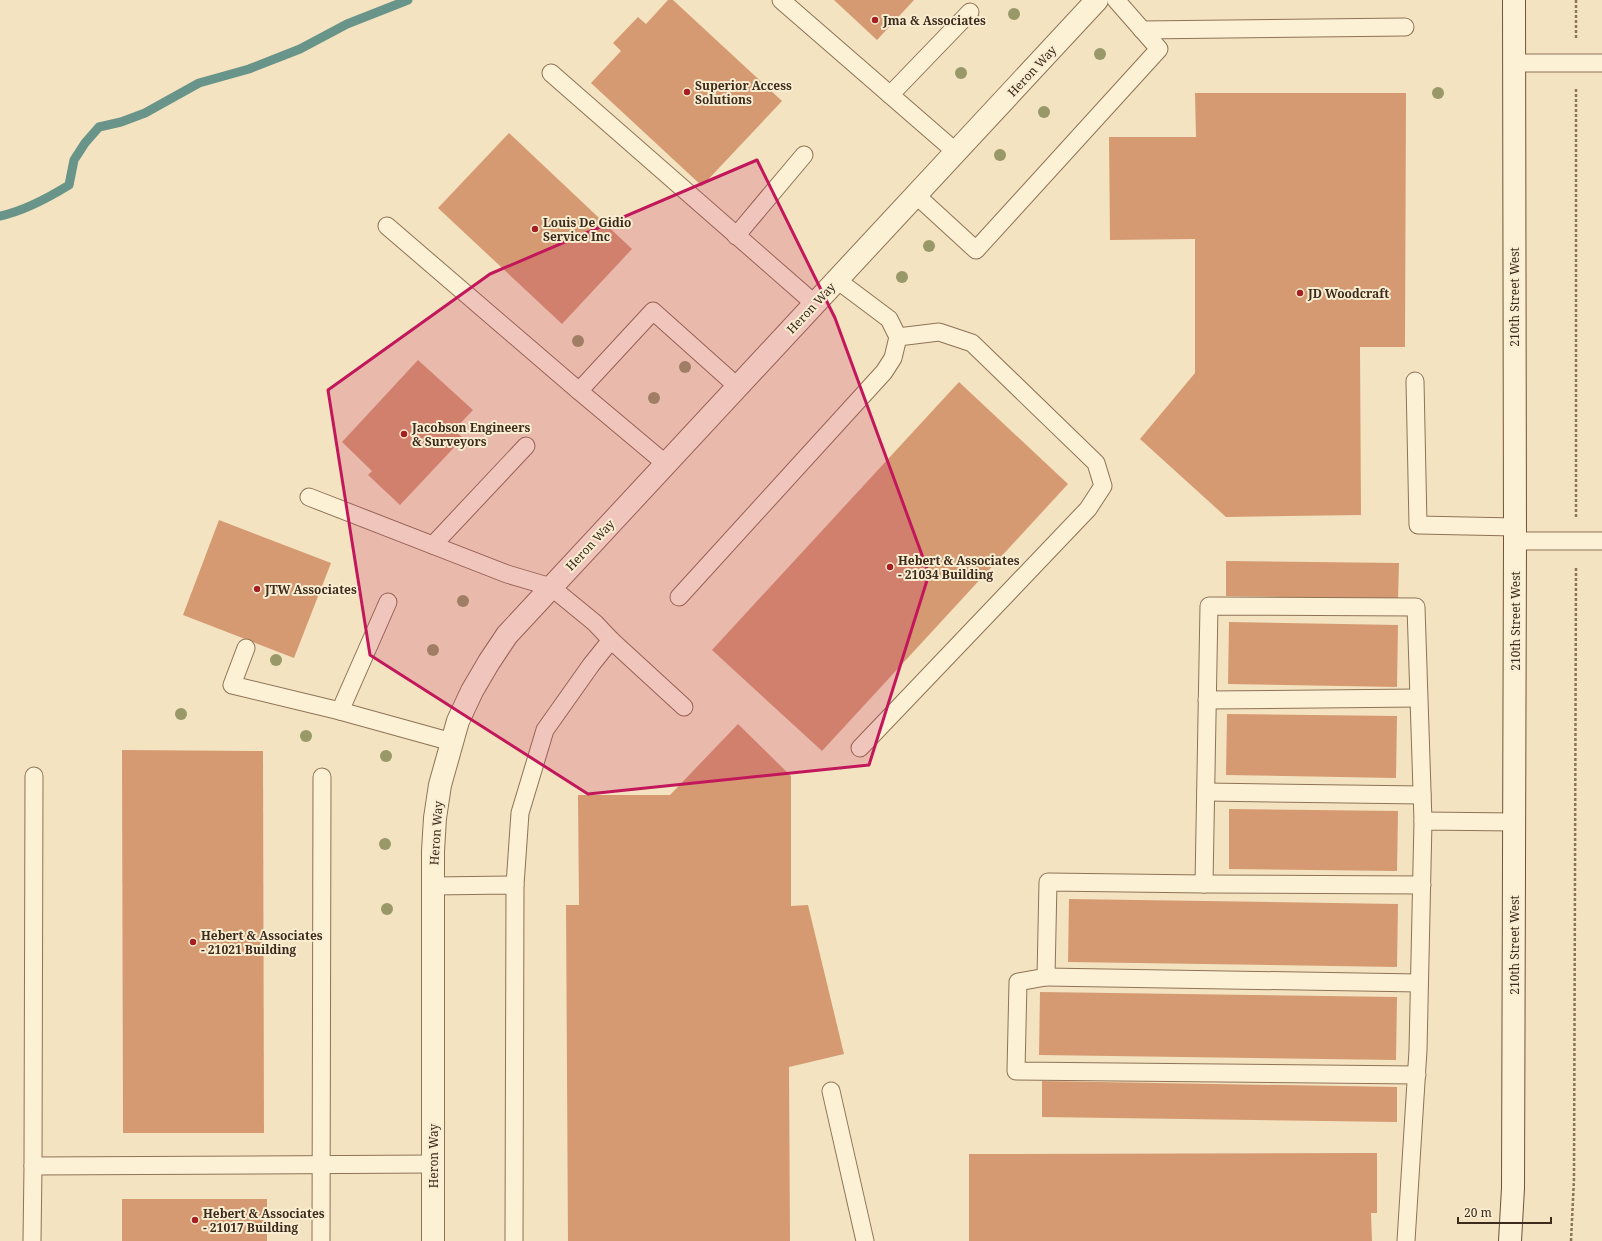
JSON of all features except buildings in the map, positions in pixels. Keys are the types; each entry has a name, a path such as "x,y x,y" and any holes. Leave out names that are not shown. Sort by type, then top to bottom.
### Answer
{"street":[{"name":"Heron Way","path":"433,1241 433,886 435,818 440,785 458,721 472,691 507,635 1097,0"},
{"name":"210th Street West","path":"1510,1241 1513,1180 1515,534 1514,0"}],"lane":[{"path":"781,0 956,152"},
{"path":"916,195 976,250 1159,49 1116,0"},
{"path":"890,95 970,12"},
{"path":"1142,30 1405,27"},
{"path":"1514,63 1602,63"},
{"path":"552,73 815,304"},
{"path":"736,236 804,155"},
{"path":"387,226 666,464"},
{"path":"680,597 884,372 894,358 898,338 889,319 837,280"},
{"path":"579,391 653,311 738,387"},
{"path":"860,748 1088,509 1103,486 1096,463 972,343 939,332 898,338"},
{"path":"1415,381 1418,525 1576,541 1602,541"},
{"path":"433,545 526,446"},
{"path":"310,497 507,574 552,587 595,623 611,640 684,707"},
{"path":"340,711 388,602"},
{"path":"1204,884 1209,606 1416,607 1423,821 1422,885 1417,1075 1406,1241"},
{"path":"514,1241 515,885 520,813 545,730 591,665 611,640"},
{"path":"246,648 232,685 340,711 452,742"},
{"path":"1207,700 1418,698"},
{"path":"32,1241 34,776"},
{"path":"321,1241 322,777"},
{"path":"1206,792 1422,795"},
{"path":"1423,821 1514,822"},
{"path":"1046,978 1048,882 1422,885"},
{"path":"433,886 515,885"},
{"path":"1417,1075 1016,1072 1018,982 1046,978 1420,983"},
{"path":"831,1091 865,1241"},
{"path":"33,1166 433,1164"}],"path":[{"path":"1571,1241 1574,1180 1576,0"}],"highlighted area":[{"path":"757,160 835,318 929,574 869,765 588,794 370,655 328,390 490,274"}],"waterway":[{"path":"0,216 36,204 69,185 74,160 85,143 99,127 121,122 145,113 199,83 249,69 300,49 347,24 408,0"}],"place":[{"name":"Jma & Associates","path":"875,20"},
{"name":"Superior Access Solutions","path":"687,92"},
{"name":"Louis De Gidio Service Inc","path":"535,229"},
{"name":"JD Woodcraft","path":"1300,293"},
{"name":"Jacobson Engineers & Surveyors","path":"404,434"},
{"name":"Hebert & Associates - 21034 Building","path":"890,567"},
{"name":"JTW Associates","path":"257,589"},
{"name":"Hebert & Associates - 21021 Building","path":"193,942"},
{"name":"Hebert & Associates - 21017 Building","path":"195,1220"}]}
